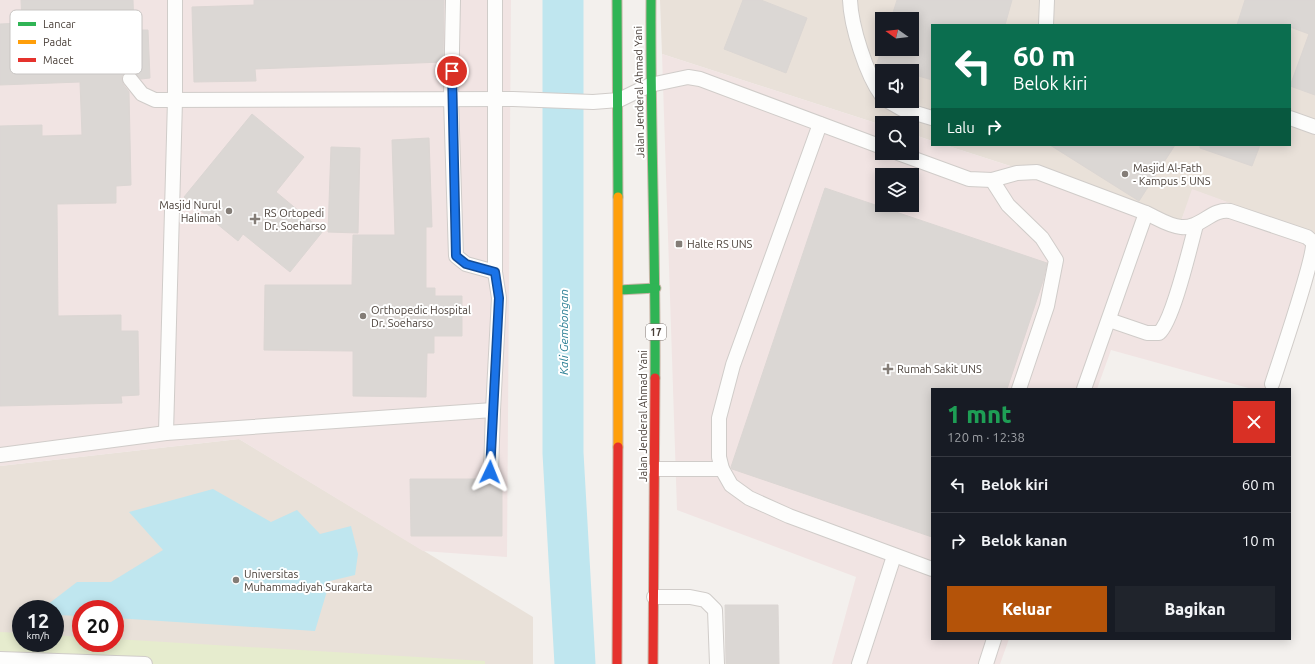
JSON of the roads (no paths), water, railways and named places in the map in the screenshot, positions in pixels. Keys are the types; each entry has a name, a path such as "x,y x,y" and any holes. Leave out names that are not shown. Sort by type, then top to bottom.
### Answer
{"highway":[{"name":"Jalan Jenderal Ahmad Yani","path":"617,0 619,100 617,664"},
{"name":"Jalan Jenderal Ahmad Yani","path":"651,0 650,85 656,288 653,664"},
{"path":"619,290 656,288"}],"lane":[{"path":"166,433 175,100 175,0"},
{"path":"453,0 452,99 456,256 466,264 495,272"},
{"path":"490,472 499,298 495,272 495,0"},
{"path":"850,0 854,30 875,84"},
{"path":"1046,24 1047,0"},
{"path":"130,79 142,94 155,100 452,99 593,102 619,100 650,85 688,78 700,79 875,144"},
{"path":"900,108 931,118"},
{"path":"1291,118 1315,127"},
{"path":"820,124 733,365 719,418 718,441 722,469 731,485 759,503 894,556 931,569"},
{"path":"917,160 969,179 992,180 1017,173 1037,172 1180,227 1196,225 1219,211 1230,210 1310,239 1314,245 1314,252 1304,288 1272,384"},
{"path":"992,180 1008,205 1042,238 1056,260 1047,306 1019,388"},
{"path":"1084,388 1146,213"},
{"path":"1109,320 1147,333 1154,334 1162,330 1170,314 1196,225"},
{"path":"0,455 166,433 493,410"},
{"path":"655,469 722,469"},
{"path":"859,664 894,556"},
{"path":"654,597 690,597 705,600 715,610 717,664"},
{"path":"986,664 994,640"},
{"path":"0,659 145,664"}],"water":[{"path":"213,489 271,522 297,510 320,534 351,526 358,554 355,575 330,581 315,631 124,619 124,600 72,600 72,616 64,615 64,600 54,600 77,582 111,582 163,550 129,512"}],"waterway":[{"name":"Kali Gembongan","path":"563,0 563,453 575,664"}],"place":[{"name":"Masjid Al-Fath - Kampus 5 UNS","path":"1125,174"},
{"name":"Masjid Nurul Halimah","path":"229,211"},
{"name":"RS Ortopedi Dr. Soeharso","path":"255,219"},
{"name":"Halte RS UNS","path":"679,244"},
{"name":"Orthopedic Hospital Dr. Soeharso","path":"363,316"},
{"name":"Rumah Sakit UNS","path":"888,369"},
{"name":"Universitas Muhammadiyah Surakarta","path":"236,580"}]}
